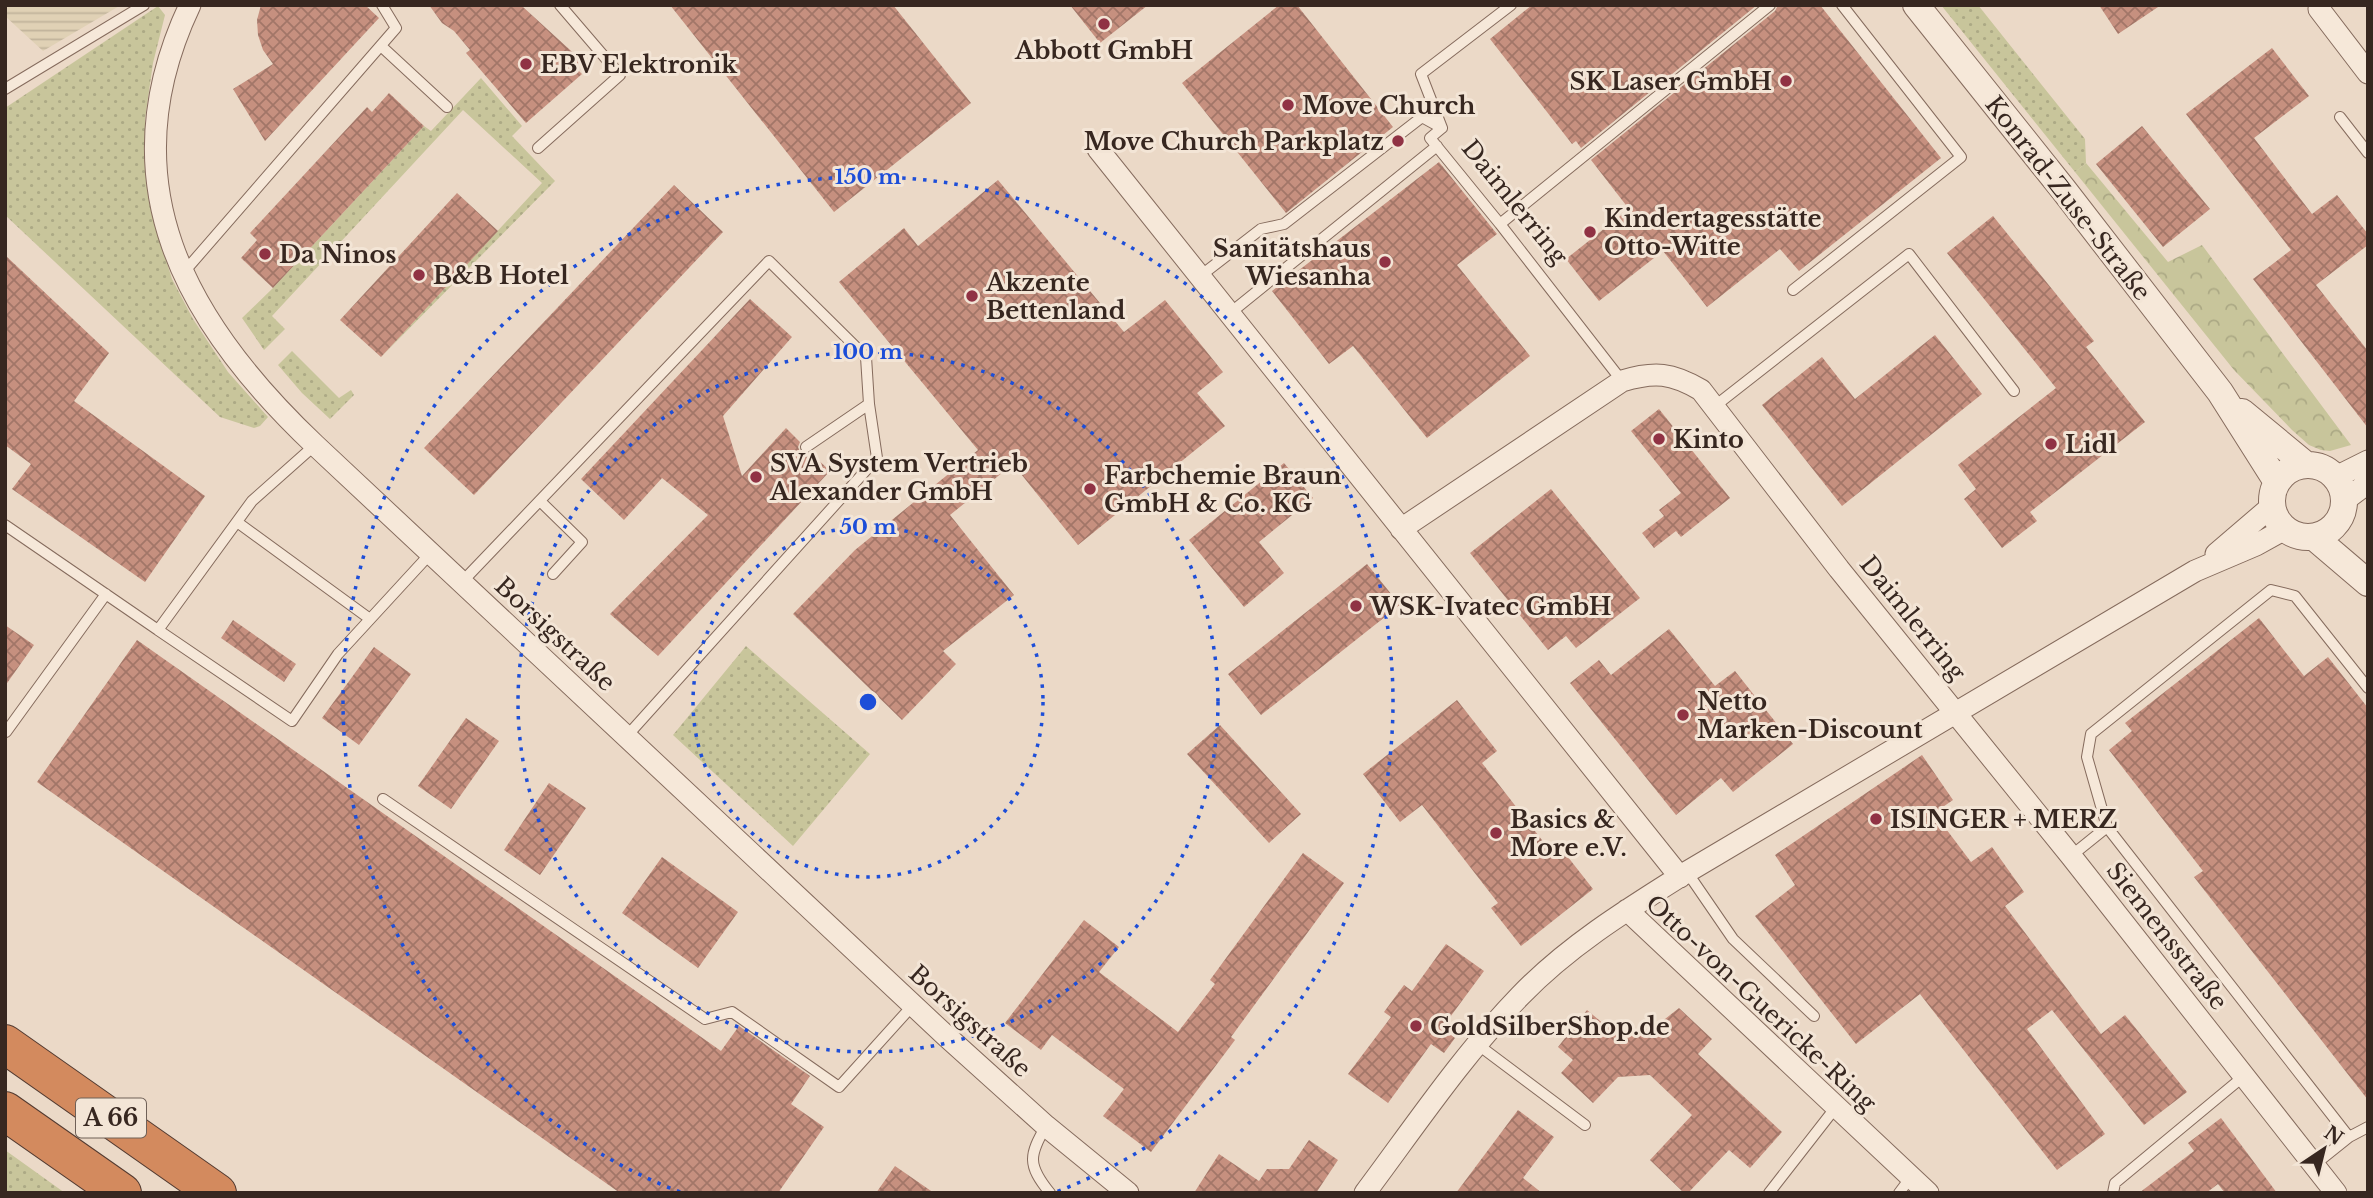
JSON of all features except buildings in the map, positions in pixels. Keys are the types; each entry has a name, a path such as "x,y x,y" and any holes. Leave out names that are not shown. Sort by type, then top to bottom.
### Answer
{"highway":[{"name":"A 66","path":"5,1044 217,1193"},
{"name":"A 66","path":"5,1111 122,1193"}],"street":[{"name":"Borsigstraße","path":"190,5 167,66 156,120 156,168 162,210 182,274 202,312 238,364 288,420 430,554 913,1005 1121,1191"},
{"name":"Konrad-Zuse-Straße","path":"1916,5 2220,392 2275,494 2274,515 2285,529"},
{"path":"2319,9 2368,73"},
{"path":"1098,149 1401,529 1683,874"},
{"name":"Daimlerring","path":"1401,529 1622,382 1642,375 1663,374 1683,380 1701,390 1715,406 1839,569 1955,713"},
{"name":"Konrad-Zuse-Straße","path":"2220,392 2305,464 2322,467 2340,500"},
{"path":"2285,529 2294,534 2314,537 2323,534 2340,500 2368,461"},
{"path":"2275,494 2289,470 2305,464"},
{"path":"2340,500 2368,483"},
{"name":"Daimlerring","path":"2195,571 2275,494"},
{"path":"2340,500 2368,571"},
{"name":"Daimlerring","path":"1628,909 2195,571 2256,545 2285,529"},
{"path":"2314,537 2368,583"},
{"name":"Siemensstraße","path":"1955,713 2336,1193"},
{"name":"Otto-von-Guericke-Ring","path":"1365,1193 1476,1044 1521,995 1566,954 1628,909 1836,1107 1905,1185 1928,1193"}],"lane":[{"path":"6,87 144,5"},
{"path":"182,274 396,29 382,5"},
{"path":"538,148 621,75 559,5"},
{"name":"Daimlerring","path":"1511,5 1421,74 1442,128 1430,138 1500,223 1622,382"},
{"path":"1500,223 1770,5"},
{"path":"1793,290 1961,158 1842,5"},
{"path":"381,46 447,107"},
{"path":"1199,276 1261,229 1284,224 1422,117 1442,128"},
{"path":"2340,117 2368,153"},
{"path":"1229,314 1437,146"},
{"path":"1715,406 1909,254 2014,391"},
{"path":"461,583 769,261 866,357 869,404 877,458 626,737"},
{"path":"806,447 869,404"},
{"path":"158,630 252,501 315,445"},
{"path":"540,501 582,542 554,574"},
{"path":"237,522 370,620"},
{"path":"5,525 292,721 338,654 430,554"},
{"path":"2349,1137 2108,827 2087,757 2091,734 2271,590 2295,596 2368,688"},
{"path":"6,732 106,594"},
{"path":"383,799 705,1019 732,1012 839,1087 913,1005"},
{"path":"2071,856 2108,827"},
{"path":"1683,874 1733,939 1814,1016"},
{"path":"1476,1044 1585,1125"},
{"path":"2113,1193 2115,1183 2244,1076"},
{"path":"1769,1193 1836,1107"},
{"path":"1046,1126 1033,1148 1032,1162 1038,1177 1050,1193"},
{"path":"2314,1165 2349,1137 2368,1127"}],"shaded area":[{"path":"5,5 121,5 43,51 5,16"}],"green space":[{"path":"1941,5 1978,5 2085,139 2086,163 2075,172"},
{"path":"158,6 165,15 153,63 145,119 145,169 152,215 172,279 193,319 228,372 268,417 260,426 254,428 220,417 5,215 5,108"},
{"path":"481,78 522,126 512,136 555,181 381,357 542,183 463,110 272,316 285,329 264,350 242,318 424,126 431,131"},
{"path":"2086,163 2168,262 2202,245 2351,445 2330,451 2309,445 2234,370 2075,172"},
{"path":"292,351 339,398 351,390 354,395 330,419 302,393 278,365"},
{"path":"746,646 870,754 793,846 673,735"},
{"path":"5,1150 65,1193 5,1193"}],"place":[{"name":"Abbott GmbH","path":"1104,24"},
{"name":"EBV Elektronik","path":"526,64"},
{"name":"SK Laser GmbH","path":"1786,81"},
{"name":"Move Church","path":"1288,105"},
{"name":"Move Church Parkplatz","path":"1398,141"},
{"name":"Kindertagesstätte Otto-Witte","path":"1590,232"},
{"name":"Da Ninos","path":"265,254"},
{"name":"Sanitätshaus Wiesanha","path":"1385,262"},
{"name":"B&B Hotel","path":"419,275"},
{"name":"Akzente Bettenland","path":"972,296"},
{"name":"Kinto","path":"1659,439"},
{"name":"Lidl","path":"2051,444"},
{"name":"SVA System Vertrieb Alexander GmbH","path":"756,477"},
{"name":"Farbchemie Braun GmbH & Co. KG","path":"1090,489"},
{"name":"WSK-Ivatec GmbH","path":"1356,606"},
{"name":"Netto Marken-Discount","path":"1683,715"},
{"name":"ISINGER + MERZ","path":"1876,819"},
{"name":"Basics & More e.V.","path":"1496,833"},
{"name":"GoldSilberShop.de","path":"1416,1026"}]}
